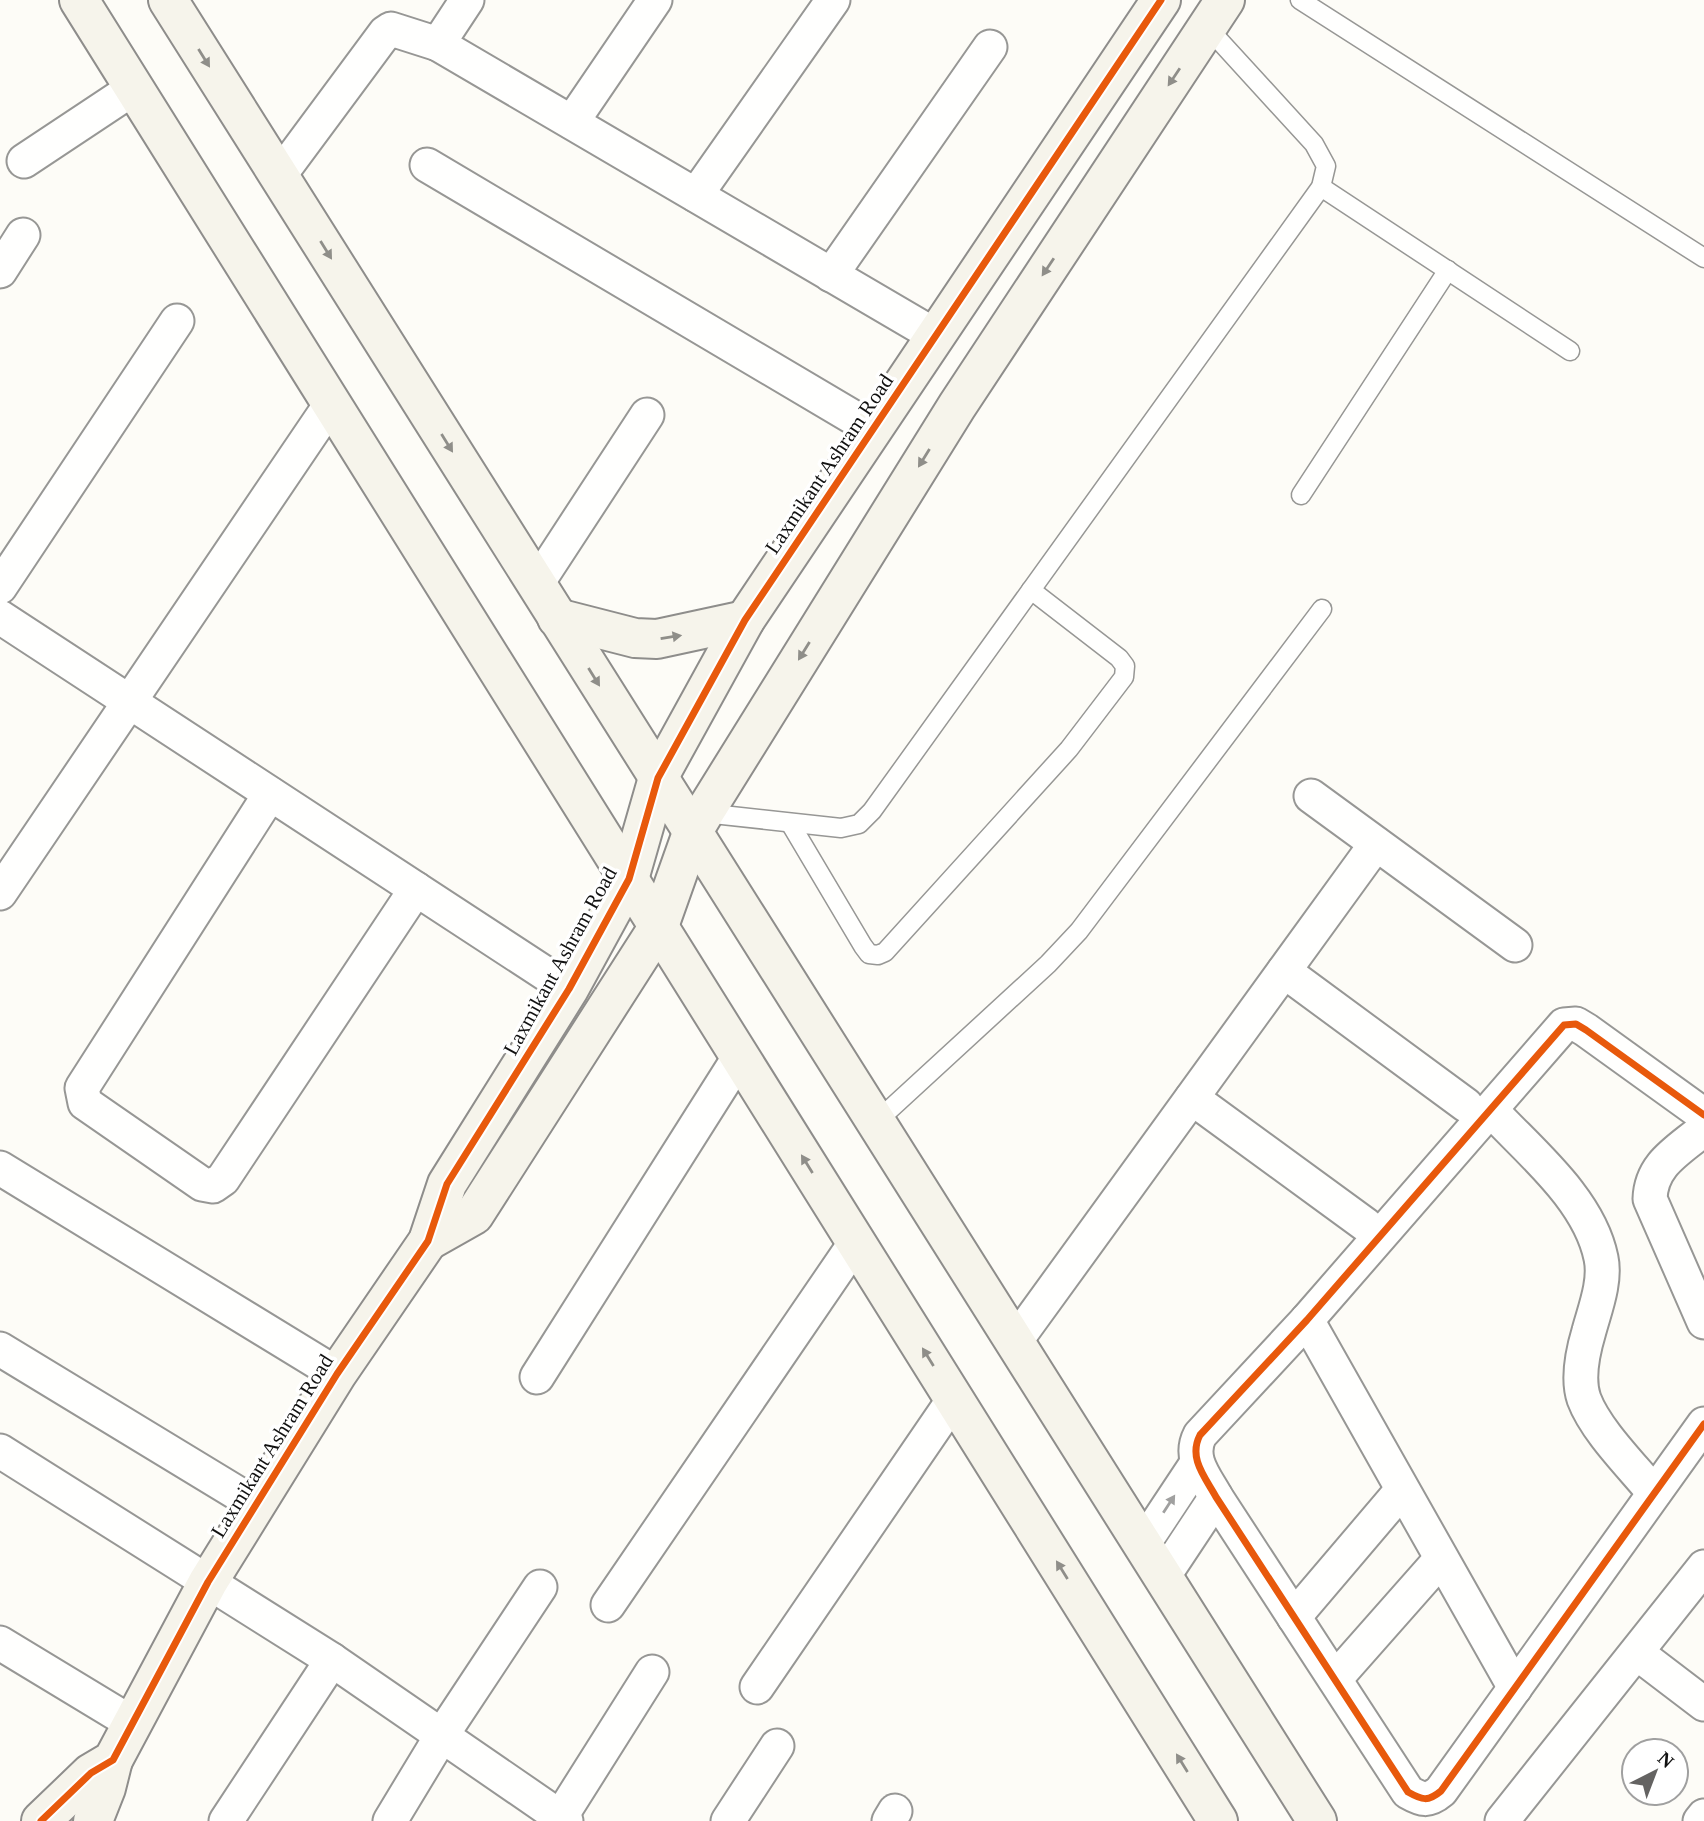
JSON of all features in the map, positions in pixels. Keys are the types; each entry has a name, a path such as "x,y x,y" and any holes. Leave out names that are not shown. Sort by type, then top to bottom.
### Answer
{"main road":[{"path":"79,0 1218,1821"},
{"path":"168,0 658,778 698,823 875,1123 1317,1821"},
{"name":"Laxmikant Ashram Road","path":"41,1821 91,1773 113,1760 208,1582 255,1504 337,1374 428,1241 447,1184 569,989 629,879 658,778 745,620 1161,0"},
{"path":"428,1241 474,1215 659,926 698,823 957,405 1216,14"},
{"path":"909,376 957,405"},
{"path":"557,618 635,638 657,639 745,620"},
{"path":"93,1821 113,1760"}],"street":[{"path":"438,44 467,0"},
{"path":"572,122 655,0"},
{"path":"696,195 832,0"},
{"path":"279,176 385,33 391,29 400,29 438,44 936,336"},
{"path":"831,275 990,47"},
{"path":"24,161 134,88"},
{"path":"427,165 873,429"},
{"path":"0,271 23,235"},
{"path":"0,587 177,321"},
{"path":"0,893 128,700 331,404"},
{"path":"536,584 647,415"},
{"path":"0,617 569,989"},
{"path":"270,793 82,1088 85,1103 202,1184 213,1186 222,1179 416,888"},
{"path":"1311,796 1515,945"},
{"path":"1014,1343 1376,844"},
{"path":"1284,971 1478,1108 1559,1184 1585,1218 1601,1258 1602,1278 1584,1348 1583,1397 1592,1415 1654,1493"},
{"path":"1704,1115 1576,1024 1564,1025 1478,1108 1307,1320 1200,1435 1195,1445 1197,1463 1216,1497 1408,1792 1421,1800 1431,1799 1441,1791 1704,1424"},
{"path":"537,1377 740,1056"},
{"path":"1192,1098 1366,1225"},
{"path":"1704,1129 1661,1166 1651,1180 1650,1199 1704,1322"},
{"path":"0,1168 337,1374"},
{"path":"608,1605 856,1242"},
{"path":"1307,1320 1515,1688"},
{"path":"0,1349 255,1504"},
{"path":"757,1687 954,1399"},
{"path":"0,1451 332,1660 561,1820 652,1672"},
{"path":"1142,1546 1197,1463"},
{"path":"1294,1617 1402,1490"},
{"path":"1163,1577 1216,1497"},
{"path":"1335,1679 1441,1559"},
{"path":"1502,1821 1704,1567"},
{"path":"390,1821 442,1735 540,1587"},
{"path":"0,1643 132,1723"},
{"path":"1637,1653 1704,1704"},
{"path":"226,1821 332,1660"},
{"path":"728,1821 777,1746"},
{"path":"1700,1821 1704,1816"}],"lane":[{"path":"1300,0 1702,252"},
{"path":"698,823 790,823 841,828 859,824 872,811 1321,187 1326,166 1314,144 1216,14"},
{"path":"1321,187 1570,351"},
{"path":"1301,495 1448,270"},
{"path":"790,823 863,946 869,954 878,955 885,951 1069,749 1124,677 1125,666 1119,658 1031,590"},
{"path":"875,1123 1048,964 1079,931 1322,609"}],"cycle path":[{"path":"41,1821 91,1773 113,1760 208,1582 337,1374 428,1241 447,1184 569,989 629,879 658,778 745,620 1161,0"},
{"path":"1704,1115 1586,1030 1576,1024 1564,1025 1307,1320 1200,1435 1196,1452 1199,1467 1216,1497 1408,1792 1425,1799 1441,1791 1704,1424"}]}
